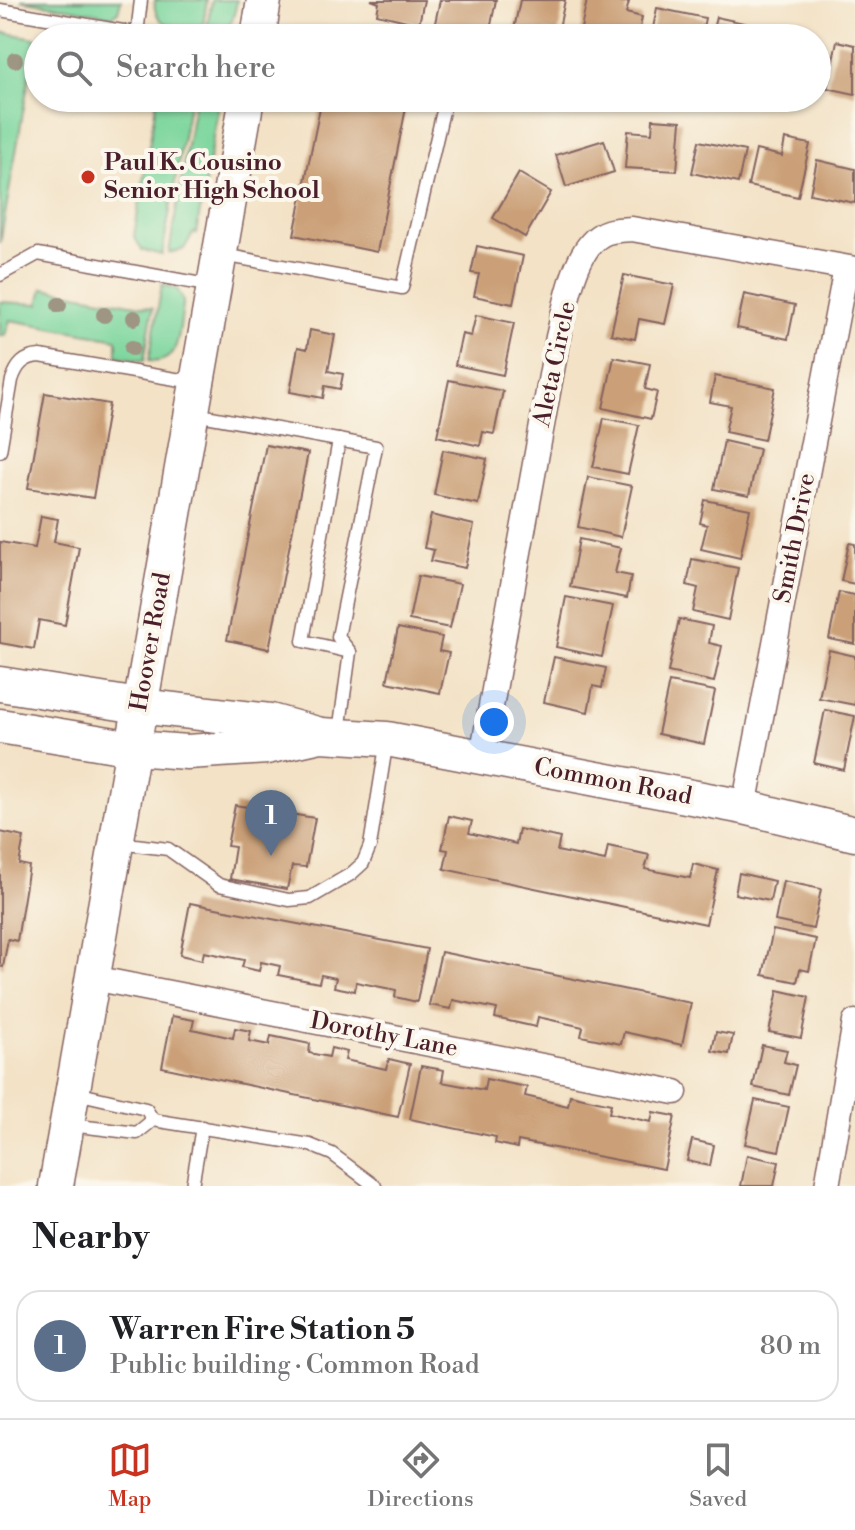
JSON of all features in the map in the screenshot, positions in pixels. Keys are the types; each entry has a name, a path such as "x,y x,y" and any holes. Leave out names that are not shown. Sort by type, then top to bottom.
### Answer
{"street":[{"path":"260,24 264,0"},
{"name":"Hoover Road","path":"56,1186 244,112"},
{"name":"Aleta Circle","path":"482,756 558,337 574,276 589,247 600,235 632,229 850,269"},
{"name":"Smith Drive","path":"744,807 850,269"},
{"name":"Common Road","path":"0,684 139,706 270,721 330,735 387,739 744,807 855,834"},
{"name":"Common Road","path":"0,726 133,748 187,752 254,748 330,735"},
{"name":"Dorothy Lane","path":"93,978 675,1092"},
{"path":"827,1186 855,1022"}],"lane":[{"path":"138,24 141,0"},
{"path":"0,10 80,24"},
{"path":"0,275 38,254 402,288 443,112"},
{"path":"0,451 15,369 30,357 40,356 339,440 376,447 338,637 350,652"},
{"path":"339,440 303,641 350,652"},
{"path":"330,735 350,652"},
{"path":"116,843 168,849 219,885 289,900 310,898 351,874 363,863 370,846 387,739"},
{"path":"69,1108 137,1133 153,1120 310,1145 332,1154 375,1186"},
{"path":"69,1108 146,1109 153,1120"},
{"path":"192,1186 202,1127"}],"green space":[{"path":"21,0 121,0 118,12 112,16"},
{"path":"155,0 207,0 203,24 168,24 155,9"},
{"path":"212,0 237,0 229,24 208,24"},
{"path":"0,32 24,36 24,106 0,243"},
{"path":"155,112 188,112 162,255 142,250 134,236"},
{"path":"193,112 218,112 196,234 193,233 184,249 169,253"},
{"path":"162,284 177,289 183,299 179,335 173,352 167,358 149,361"},
{"path":"43,288 153,308 144,361 117,356 117,339 10,320 5,335 0,336 0,302 39,304"}],"building":[{"path":"371,0 424,0 419,24 377,14 379,3"},
{"path":"440,0 496,0 491,24 435,23"},
{"path":"520,0 565,0 560,24 515,24"},
{"path":"587,0 629,2 626,13 642,17 641,24 582,24"},
{"path":"657,8 705,18 704,24 654,24"},
{"path":"716,17 748,24 714,24"},
{"path":"837,41 855,45 855,94 831,89 831,69"},
{"path":"319,112 405,112 377,252 294,235"},
{"path":"653,119 681,121 677,171 625,168 628,131 652,133"},
{"path":"785,139 810,144 798,197 748,186 756,150 782,156"},
{"path":"604,140 614,172 566,187 556,155"},
{"path":"699,141 745,151 738,183 692,173"},
{"path":"817,160 855,169 855,203 810,194"},
{"path":"519,173 551,192 525,237 493,218"},
{"path":"477,246 523,256 513,304 474,296 479,274 471,273"},
{"path":"624,275 674,285 665,324 639,319 635,339 611,334"},
{"path":"744,294 795,305 788,339 737,328"},
{"path":"476,315 514,323 503,375 455,365 462,334 471,336"},
{"path":"310,330 335,335 328,371 343,374 340,389 325,386 323,398 290,392 298,347 307,349"},
{"path":"614,357 650,364 645,389 657,392 651,419 603,408"},
{"path":"715,376 775,388 764,440 725,432 731,406 710,402"},
{"path":"449,380 503,391 494,434 483,432 480,446 437,436"},
{"path":"45,393 109,404 93,498 28,488"},
{"path":"604,418 639,425 628,474 593,467"},
{"path":"724,441 759,449 749,496 714,489"},
{"path":"266,445 308,453 269,649 227,640"},
{"path":"443,450 487,459 478,504 434,495"},
{"path":"588,477 632,486 621,537 578,527"},
{"path":"705,500 750,509 740,558 701,549 707,525 700,523"},
{"path":"431,515 474,525 465,568 431,561 434,550 424,548"},
{"path":"41,516 58,519 54,542 79,547 65,625 39,620 34,649 0,643 0,542 35,548"},
{"path":"579,539 621,548 615,573 631,576 627,598 570,587"},
{"path":"849,543 855,544 855,584 841,581"},
{"path":"692,559 738,568 728,620 693,612 698,588 687,585"},
{"path":"418,576 460,584 450,628 409,620"},
{"path":"839,592 855,595 855,644 829,639"},
{"path":"566,597 613,606 602,657 556,647"},
{"path":"679,619 712,626 709,643 722,646 714,682 668,672"},
{"path":"398,628 442,637 439,651 449,653 440,693 387,682"},
{"path":"829,650 855,656 855,705 819,698"},
{"path":"554,657 606,668 602,688 593,686 588,712 544,702"},
{"path":"669,682 715,691 704,744 658,734"},
{"path":"825,710 855,716 844,770 814,763"},
{"path":"235,805 315,818 306,867 292,866 287,889 230,879 235,847 227,846"},
{"path":"449,816 472,821 469,833 516,844 519,829 560,838 557,851 605,861 608,846 649,855 645,869 690,878 693,864 718,870 706,924 444,869 448,850 442,849"},
{"path":"0,832 24,837 19,864 29,866 17,941 8,939 3,967 0,966"},
{"path":"739,873 774,881 770,901 735,894"},
{"path":"783,881 821,889 813,929 775,921"},
{"path":"190,903 427,949 417,1002 395,997 396,990 356,982 355,991 334,987 336,978 321,975 319,983 278,975 280,966 261,962 259,971 242,967 244,960 204,952 202,960 180,955"},
{"path":"773,930 816,939 809,971 800,969 797,982 763,975"},
{"path":"441,952 691,1003 682,1045 624,1032 621,1044 581,1036 583,1027 538,1017 536,1027 495,1018 497,1009 453,1000 451,1009 429,1005"},
{"path":"778,990 809,997 801,1038 769,1032"},
{"path":"172,1016 194,1020 192,1029 233,1038 235,1028 251,1031 249,1041 269,1045 271,1036 310,1044 309,1053 329,1057 331,1048 347,1052 345,1060 386,1069 389,1059 410,1064 398,1117 162,1067"},
{"path":"716,1032 733,1035 729,1054 712,1051"},
{"path":"762,1045 787,1050 784,1062 796,1065 789,1095 753,1087"},
{"path":"421,1066 444,1070 442,1082 484,1090 486,1079 527,1087 525,1096 568,1106 570,1095 611,1104 609,1113 651,1122 653,1112 675,1116 664,1169 518,1141 517,1148 495,1143 496,1137 410,1119"},
{"path":"755,1100 789,1107 779,1151 745,1144"},
{"path":"692,1140 714,1145 710,1166 687,1161"},
{"path":"747,1155 779,1162 774,1186 741,1186"}],"place":[{"name":"Paul K. Cousino Senior High School","path":"88,177"},
{"name":"Warren Fire Station 5","path":"271,856"}]}
